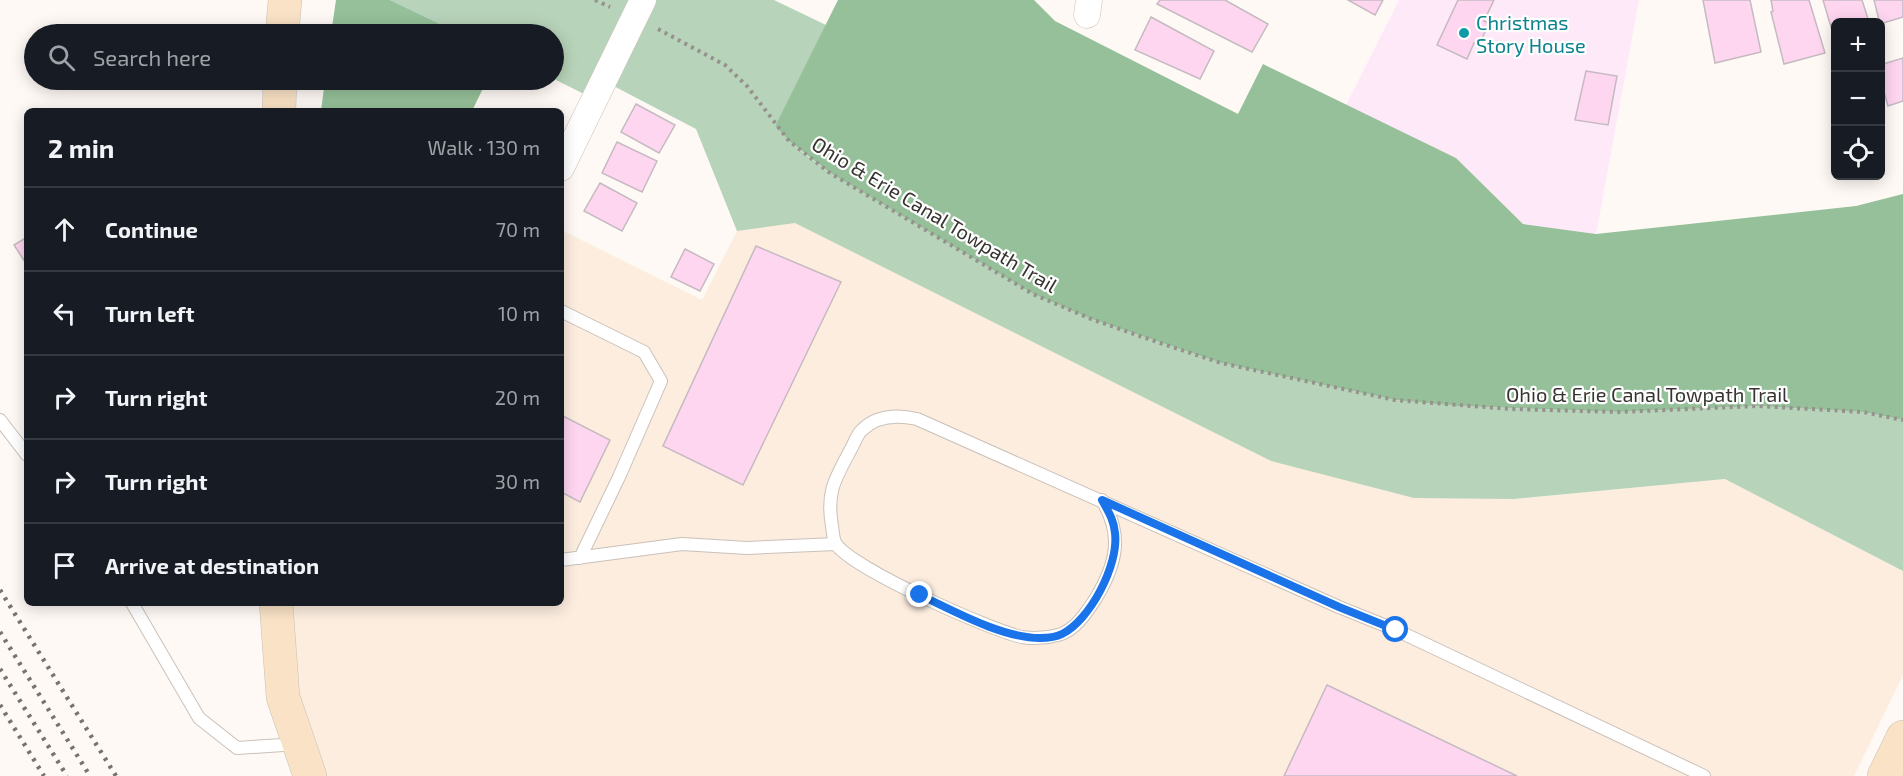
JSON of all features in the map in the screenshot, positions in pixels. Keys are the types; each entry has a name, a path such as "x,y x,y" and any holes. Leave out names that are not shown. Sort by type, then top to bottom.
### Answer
{"street":[{"path":"283,24 285,0"},
{"path":"564,162 643,0"},
{"path":"279,108 280,90"},
{"path":"276,606 283,697 310,776"},
{"path":"1884,776 1903,737"}],"lane":[{"path":"564,312 644,352 661,381 580,558"},
{"path":"1102,500 1112,516 1116,535 1114,556 1106,579 1080,621 1061,635 1051,637 1022,637 959,613 856,561 835,544 830,514 830,493 861,430 879,420 897,415 917,419 1102,500 1339,607 1396,630 1704,776"},
{"path":"0,420 24,451"},
{"path":"564,560 682,544 747,548 835,544"},
{"path":"134,606 199,718 237,748 299,744"}],"path":[{"name":"Ohio & Erie Canal Towpath Trail","path":"667,34 715,59 736,75 789,141 830,173 1033,294 1091,319 1160,344 1221,363 1395,400 1510,409 1619,412 1758,406 1863,412 1903,420"}],"shaded area":[{"path":"1399,0 1639,0 1596,234 1523,224 1456,158 1346,105"},
{"path":"795,222 1271,461 1514,499 1725,479 1903,571 1903,675 1854,776 310,776 277,606 564,606 564,231 702,300 737,231"}],"green space":[{"path":"336,0 390,0 440,24 332,24"},
{"path":"390,0 774,0 826,25 775,126 801,151 830,173 1033,294 1091,319 1221,363 1395,400 1456,406 1619,412 1758,406 1863,412 1903,420 1903,571 1725,479 1514,499 1414,498 1271,461 795,223 737,231 696,129 604,81 594,99 564,84 564,24 440,24"},
{"path":"838,0 1034,0 1055,21 1238,114 1263,64 1456,158 1523,224 1596,234 1856,206 1903,194 1903,420 1863,412 1758,406 1619,412 1456,406 1395,400 1221,363 1091,319 1033,294 830,173 789,141 775,126"},
{"path":"324,90 482,90 473,108 321,108"}],"building":[{"path":"1160,0 1225,0 1268,24 1252,52 1157,4"},
{"path":"1348,0 1383,0 1375,15"},
{"name":"Christmas Story House","path":"1458,0 1494,0 1484,21 1489,23 1479,45 1474,43 1467,59 1437,45"},
{"path":"1703,0 1750,0 1761,52 1715,63"},
{"path":"1771,0 1809,0 1825,53 1784,64 1771,12 1773,11"},
{"path":"1823,0 1862,0 1868,18 1831,18 1831,27"},
{"path":"1874,0 1903,0 1903,17 1885,22 1885,18 1878,18"},
{"path":"1151,17 1214,51 1200,79 1135,50"},
{"path":"1903,58 1903,101 1888,106 1885,96 1885,63"},
{"path":"1586,71 1617,76 1608,125 1575,120"},
{"path":"636,104 675,125 659,153 621,132"},
{"path":"617,142 657,161 642,192 602,173"},
{"path":"600,183 637,203 622,231 584,211"},
{"path":"24,239 24,260 14,245"},
{"path":"756,246 841,282 743,485 663,446"},
{"path":"685,249 714,264 700,291 671,277"},
{"path":"564,417 610,440 580,502 564,494"},
{"path":"1327,685 1517,776 1284,776"}],"railway":[{"path":"0,590 116,776"},
{"path":"0,632 90,776"},
{"path":"0,669 67,776"},
{"path":"0,705 44,776"}],"place":[{"name":"Christmas Story House","path":"1464,33"}],"route":[{"path":"920,595 1022,637 1041,638 1061,635 1080,621 1106,579 1114,556 1116,535 1112,516 1102,500 1339,607 1396,630"}]}
